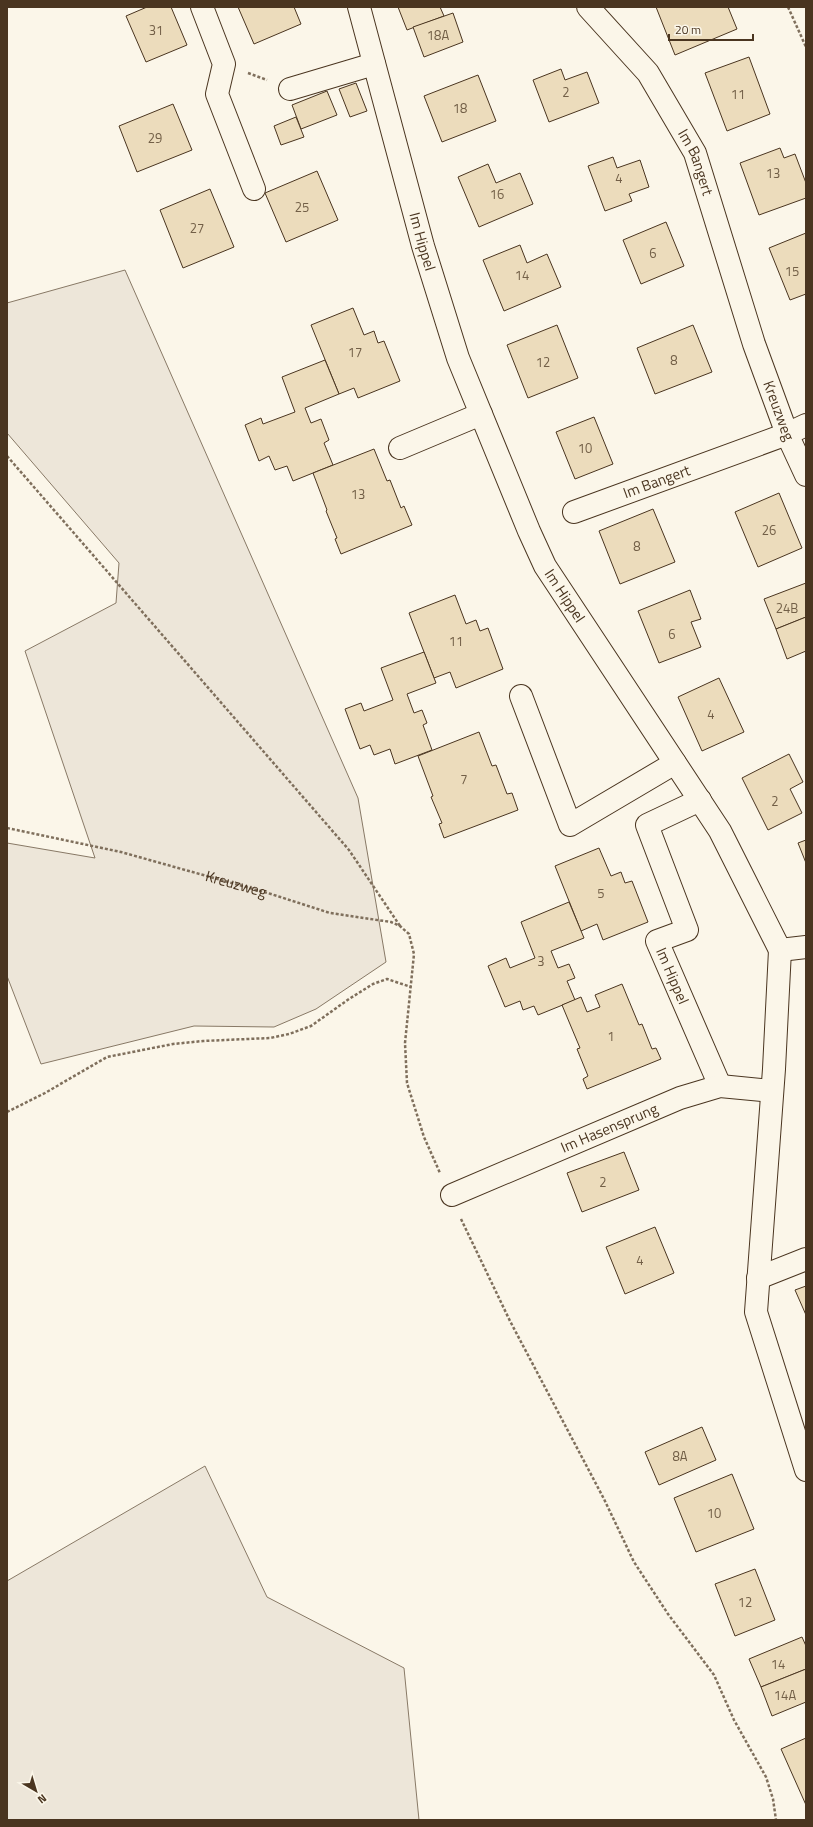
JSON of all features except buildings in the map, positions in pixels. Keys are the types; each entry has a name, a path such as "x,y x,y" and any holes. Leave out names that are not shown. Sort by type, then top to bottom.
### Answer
{"street":[{"path":"202,7 224,64 217,94 254,189"},
{"name":"Im Hippel","path":"359,7 423,246 458,358 529,531 545,566 720,831 780,950"},
{"name":"Im Bangert","path":"588,7 648,73 695,153 754,344"},
{"path":"290,89 374,64"},
{"name":"Kreuzweg","path":"754,344 796,429 806,475"},
{"path":"400,448 481,414"},
{"name":"Im Bangert","path":"574,512 796,429"},
{"path":"521,696 570,825 675,763"},
{"name":"Im Hippel","path":"700,800 647,825 687,930 657,941 720,1086"},
{"path":"806,947 780,950 772,1091 756,1312 806,1470"},
{"name":"Im Hasensprung","path":"452,1195 680,1098 720,1086 772,1091"},
{"path":"758,1278 806,1259"}],"path":[{"path":"788,7 806,47"},
{"path":"224,64 290,89"},
{"path":"7,456 349,850 400,926 409,934 414,954 405,1043 407,1083 433,1161 452,1195 464,1224 510,1321 604,1499 634,1562 668,1614 714,1675 734,1720 766,1777 773,1799 776,1820"},
{"name":"Kreuzweg","path":"7,828 121,852 271,894 330,913 384,921 400,926"},
{"path":"7,1112 45,1093 107,1057 173,1044 202,1041 270,1038 289,1034 311,1026 373,984 387,979 411,986"}],"shaded area":[{"path":"125,270 358,798 386,962 316,1009 274,1027 194,1026 41,1064 7,976 7,843 95,858 25,651 116,603 119,563 7,433 7,303"},
{"path":"205,1466 267,1597 404,1668 419,1820 7,1820 7,1581"}]}
